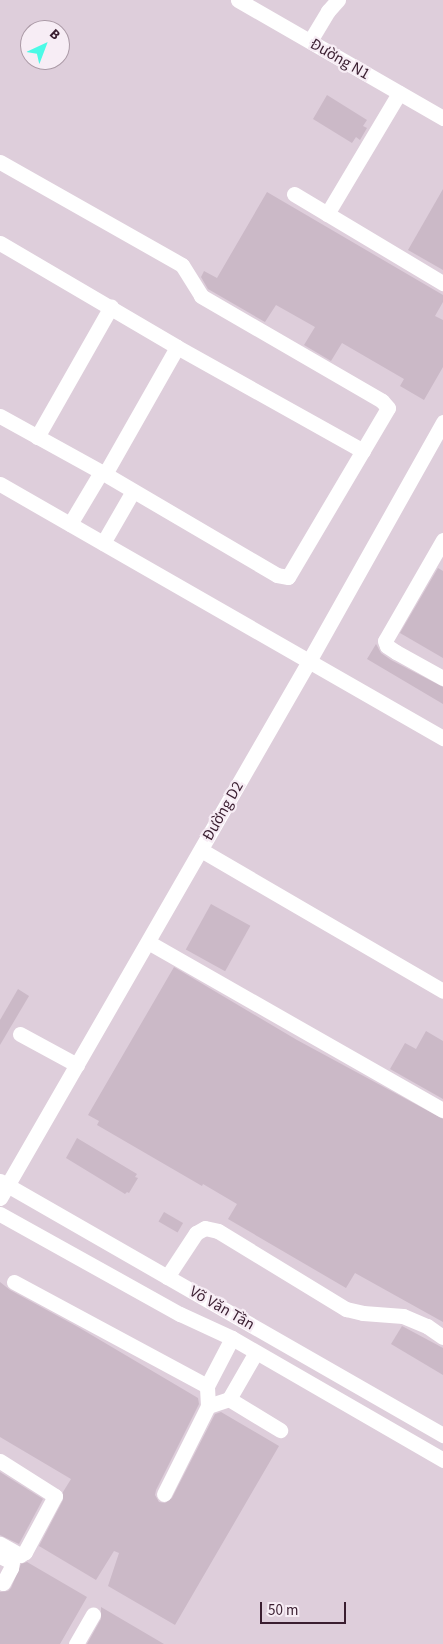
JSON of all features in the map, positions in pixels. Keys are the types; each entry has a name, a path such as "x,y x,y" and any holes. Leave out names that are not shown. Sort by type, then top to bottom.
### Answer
{"street":[{"name":"Đường N1","path":"238,0 443,118"},
{"path":"310,41 328,11 338,0"},
{"path":"327,214 399,92"},
{"path":"0,162 182,265 200,296 382,401 388,408 288,577 277,575 103,473 0,416"},
{"path":"294,194 443,283"},
{"path":"0,243 177,347 363,451"},
{"path":"37,437 111,307"},
{"path":"70,524 103,473 177,347"},
{"name":"Đường D2","path":"3,1188 77,1065 201,850 443,422"},
{"path":"0,484 443,738"},
{"path":"103,543 133,491"},
{"path":"443,540 385,641 386,646 443,678"},
{"path":"201,850 443,991"},
{"path":"148,942 443,1110"},
{"path":"20,1034 77,1065"},
{"name":"Võ Văn Tần","path":"3,1188 167,1277 443,1434"},
{"name":"Võ Văn Tần","path":"0,1214 180,1314 232,1338 443,1460"},
{"path":"167,1277 196,1233 206,1228 218,1231 346,1308 363,1313 403,1316 427,1326 443,1337"},
{"path":"14,1282 209,1381 232,1394 280,1430"},
{"path":"164,1494 208,1406 209,1381 232,1338"},
{"path":"208,1406 232,1394 256,1352"},
{"path":"0,1461 55,1496 25,1552 20,1555 0,1544"},
{"path":"0,1556 12,1562 3,1583"},
{"path":"76,1644 93,1615"}],"shaded area":[{"path":"0,0 443,0 443,1644 0,1644"}],"building":[{"path":"327,95 367,120 363,126 367,128 360,140 356,137 352,143 313,119"},
{"path":"443,189 443,270 408,250"},
{"path":"267,192 443,295 443,302 435,316 443,320 443,367 424,400 400,386 404,379 342,343 331,361 304,345 315,327 276,305 265,322 208,289 201,277 204,271 217,278"},
{"path":"438,568 443,571 443,658 400,633"},
{"path":"376,644 381,653 391,660 443,687 443,704 367,659"},
{"path":"211,904 250,926 225,971 186,949"},
{"path":"174,967 297,1040 443,1119 443,1322 355,1273 346,1288 228,1219 237,1204 203,1184 202,1186 97,1125 99,1121 88,1115"},
{"path":"18,989 29,996 0,1045 0,1020"},
{"path":"426,1031 443,1041 443,1099 390,1069 405,1043 416,1049"},
{"path":"77,1138 137,1174 135,1177 138,1178 129,1193 125,1194 66,1158"},
{"path":"164,1212 183,1223 178,1233 159,1222"},
{"path":"0,1282 10,1290 78,1327 198,1398 199,1404 156,1490 155,1495 159,1502 165,1503 172,1498 215,1414 221,1412 279,1446 175,1625 108,1586 119,1553 114,1551 96,1580 39,1546 63,1500 63,1492 71,1479 0,1437"},
{"path":"402,1326 443,1348 443,1375 391,1344"},
{"path":"0,1472 43,1499 19,1544 0,1535"},
{"path":"27,1562 87,1597 60,1644 0,1644 0,1592 8,1591 11,1588 21,1564"},
{"path":"101,1607 164,1644 87,1644 101,1619"}]}
